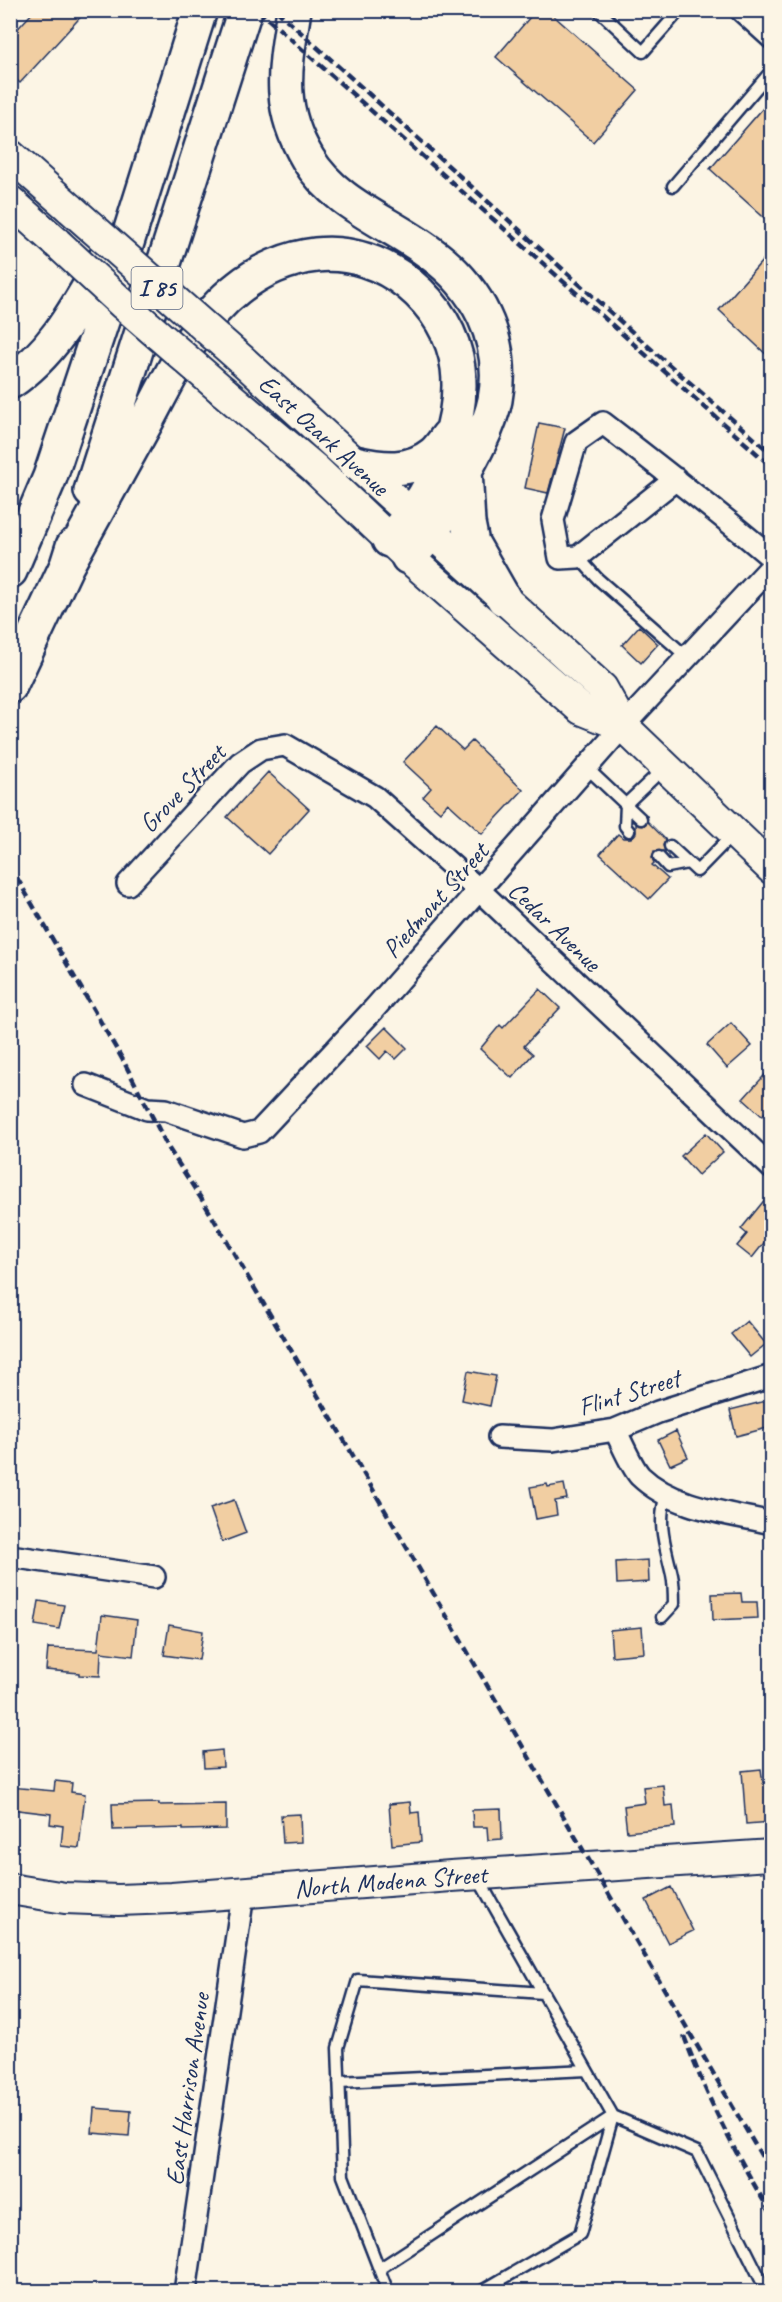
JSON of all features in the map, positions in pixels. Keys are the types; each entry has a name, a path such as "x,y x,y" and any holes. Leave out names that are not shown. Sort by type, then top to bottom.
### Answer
{"highway":[{"name":"I 85","path":"10,571 50,477 200,10"},
{"name":"I 85","path":"10,686 67,565 245,10"},
{"path":"294,10 284,86 287,110 296,138 309,161 345,198 429,251 456,274 476,298 488,324 496,360 495,402 465,470 422,523 398,548"},
{"path":"10,382 27,371 41,357 65,326 140,201"},
{"path":"67,565 171,376 204,324 236,289 260,273 288,261 317,255 346,256 375,263 401,277 438,313 452,344 458,369 458,400 453,430 422,523"},
{"path":"355,463 384,469 406,467 433,454 453,430"},
{"path":"465,470 468,524 472,543 504,599"}],"main road":[{"name":"East Ozark Avenue","path":"10,155 242,360 602,688 623,726 771,869"},
{"name":"East Ozark Avenue","path":"10,201 124,305 314,468 398,548 581,709 623,726"},
{"name":"North Modena Street","path":"10,1888 65,1898 118,1900 243,1894 771,1855"}],"street":[{"path":"741,10 771,38"},
{"path":"676,479 578,557 560,558 553,520 576,442 603,423 676,479 771,558"},
{"name":"Piedmont Street","path":"86,1085 147,1109 166,1110 243,1136 259,1132 374,1009 623,726 771,566"},
{"name":"Grove Street","path":"128,884 240,763 261,750 285,745"},
{"name":"Cedar Avenue","path":"285,745 375,798 480,891 771,1168"},
{"name":"Flint Street","path":"499,1437 553,1440 615,1430 657,1412 771,1376"},
{"path":"615,1430 639,1475 666,1494 701,1507 771,1523"},
{"path":"10,1556 154,1577"},
{"name":"East Harrison Avenue","path":"185,2292 243,1894"}],"lane":[{"path":"598,10 643,52 680,10"},
{"path":"674,186 771,70"},
{"path":"578,557 598,579 687,657"},
{"path":"630,831 625,826 626,804 665,767"},
{"path":"587,768 641,819"},
{"path":"670,846 696,871 734,833"},
{"path":"659,857 668,867 688,863"},
{"path":"662,1617 674,1604 673,1578 662,1534 661,1511 666,1494"},
{"path":"476,1875 613,2116 697,2152 767,2292"},
{"path":"388,2292 343,2176 338,2048 358,1980 543,1993"},
{"path":"339,2082 587,2070"},
{"path":"379,2269 613,2116"},
{"path":"480,2292 580,2234 613,2116"}],"building":[{"path":"35,10 87,10 20,83 10,74 10,37"},
{"path":"536,10 547,10 638,90 593,142 496,57"},
{"path":"771,99 771,224 710,169"},
{"path":"771,251 771,359 719,310"},
{"path":"539,423 565,428 548,493 525,488"},
{"path":"639,626 658,644 641,663 622,645"},
{"path":"437,726 463,750 472,741 523,790 482,834 448,803 440,812 423,797 431,788 403,762"},
{"path":"268,772 309,809 268,854 227,817"},
{"path":"648,822 666,840 663,845 665,851 654,851 652,865 668,879 649,899 600,854 618,834 623,838 631,838 636,833 636,824 643,826"},
{"path":"540,989 560,1008 524,1046 533,1054 512,1078 480,1049 500,1025 503,1028"},
{"path":"731,1023 752,1046 727,1068 707,1045"},
{"path":"386,1027 407,1048 396,1059 387,1051 380,1059 367,1046"},
{"path":"771,1068 771,1105 762,1116 743,1099"},
{"path":"706,1133 723,1152 698,1175 681,1156"},
{"path":"771,1192 771,1234 752,1258 737,1246 747,1234 741,1229"},
{"path":"747,1321 766,1344 750,1357 731,1334"},
{"path":"468,1371 496,1376 490,1406 462,1400"},
{"path":"766,1401 771,1427 736,1436 730,1410"},
{"path":"676,1431 688,1457 670,1465 658,1440"},
{"path":"547,1484 548,1487 564,1484 567,1499 555,1501 557,1515 536,1519 530,1487"},
{"path":"234,1500 246,1533 222,1542 210,1508"},
{"path":"648,1560 649,1582 617,1584 616,1562"},
{"path":"741,1593 742,1602 757,1602 758,1618 713,1620 712,1594"},
{"path":"39,1601 64,1605 59,1629 35,1625"},
{"path":"102,1615 137,1620 133,1656 101,1652 100,1676 46,1670 48,1648 98,1650"},
{"path":"169,1625 203,1631 199,1660 164,1655"},
{"path":"642,1627 644,1653 612,1656 610,1630"},
{"path":"222,1750 223,1767 204,1768 203,1752"},
{"path":"761,1769 763,1783 771,1783 771,1822 746,1824 742,1771"},
{"path":"55,1781 72,1783 71,1792 85,1794 79,1848 61,1846 63,1826 50,1824 51,1814 10,1809 10,1787 54,1791"},
{"path":"663,1785 665,1806 673,1805 675,1827 627,1832 624,1806 645,1803 643,1787"},
{"path":"410,1802 411,1813 419,1812 421,1842 392,1845 389,1804"},
{"path":"159,1803 159,1805 226,1804 226,1829 113,1830 112,1804"},
{"path":"501,1809 502,1839 488,1840 487,1827 473,1827 472,1810"},
{"path":"300,1814 301,1842 283,1843 281,1815"},
{"path":"671,1887 693,1931 668,1943 646,1900"},
{"path":"94,2108 131,2111 129,2136 92,2133"}],"railway":[{"path":"258,10 772,467"},
{"path":"276,10 650,348 772,454"},
{"path":"10,866 124,1062 169,1149 206,1206 337,1428 772,2174"},
{"path":"684,2036 724,2127 772,2215"}]}
